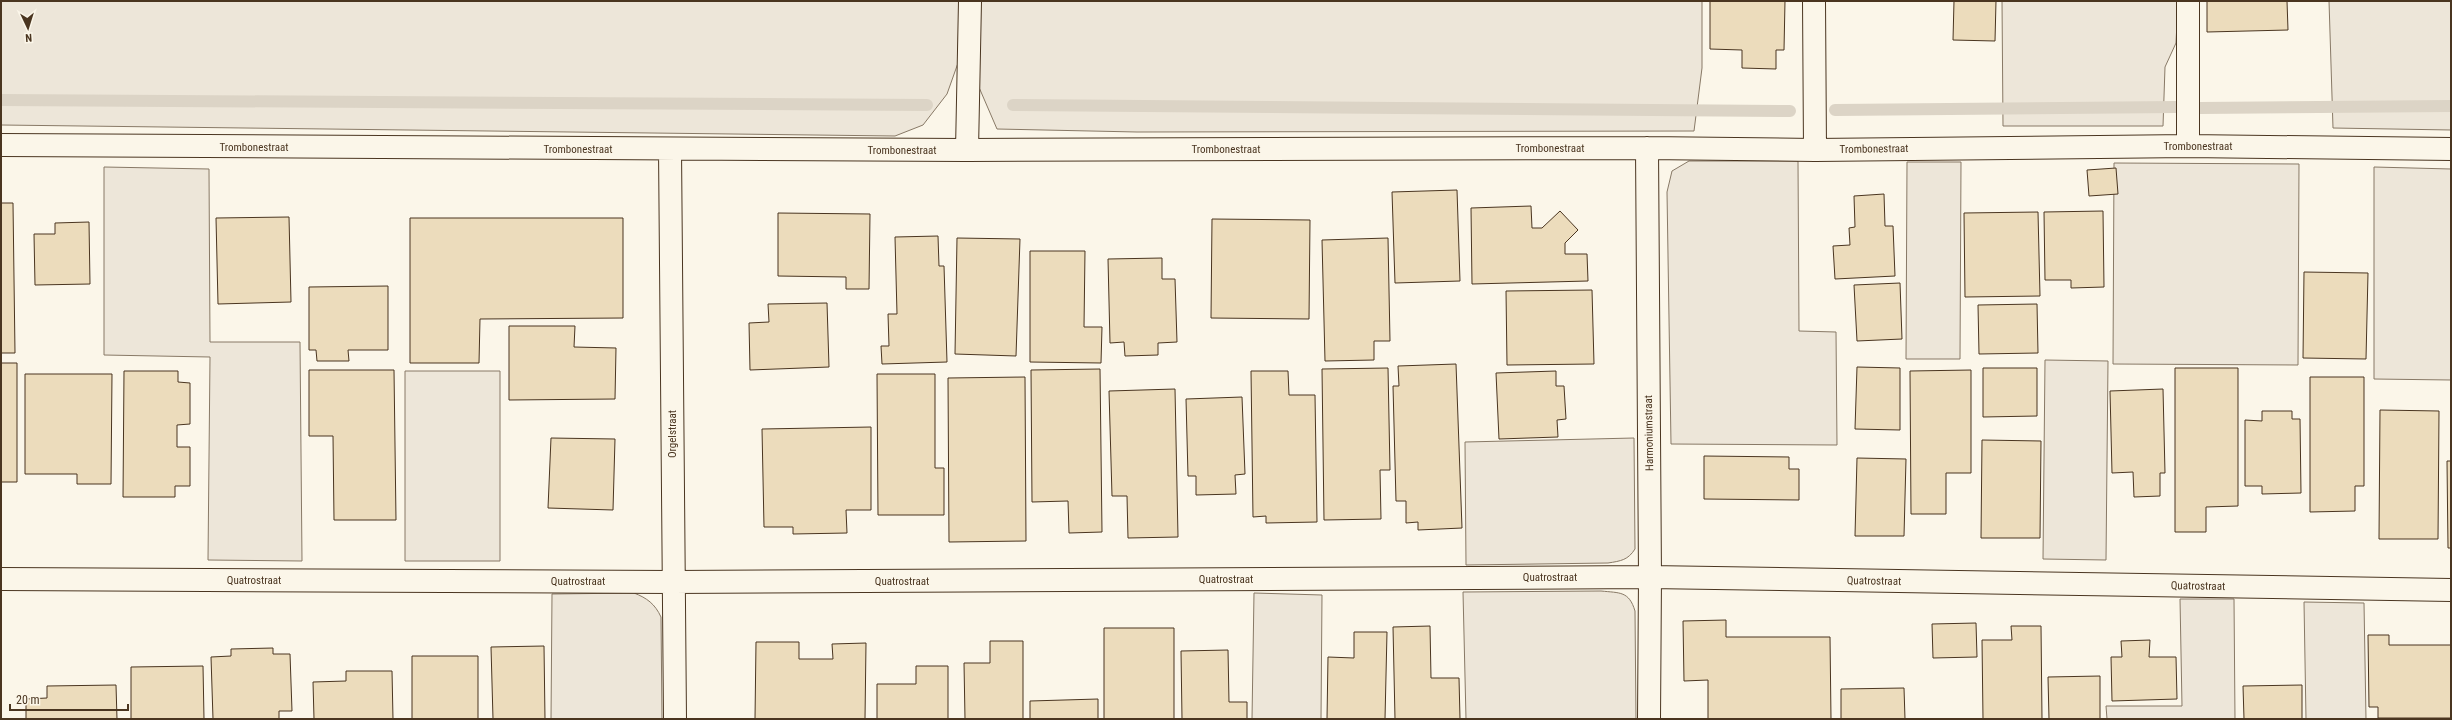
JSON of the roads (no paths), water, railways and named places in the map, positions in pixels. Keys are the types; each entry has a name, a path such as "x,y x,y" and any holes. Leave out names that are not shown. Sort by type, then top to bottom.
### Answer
{"street":[{"path":"967,150 970,1"},
{"path":"1814,1 1815,150"},
{"path":"2188,1 2188,146"},
{"name":"Trombonestraat","path":"1,145 967,150 1646,148 1815,150 2188,146 2451,148"},
{"name":"Harmoniumstraat","path":"1646,148 1650,577 1648,719"},
{"name":"Orgelstraat","path":"670,149 675,719"},
{"name":"Quatrostraat","path":"1,579 673,582 1650,577 2451,590"}],"waterway":[{"path":"1,100 927,105"},
{"path":"1013,105 1790,111"},
{"path":"2200,108 2451,106"},
{"path":"1835,110 2176,107"}]}
